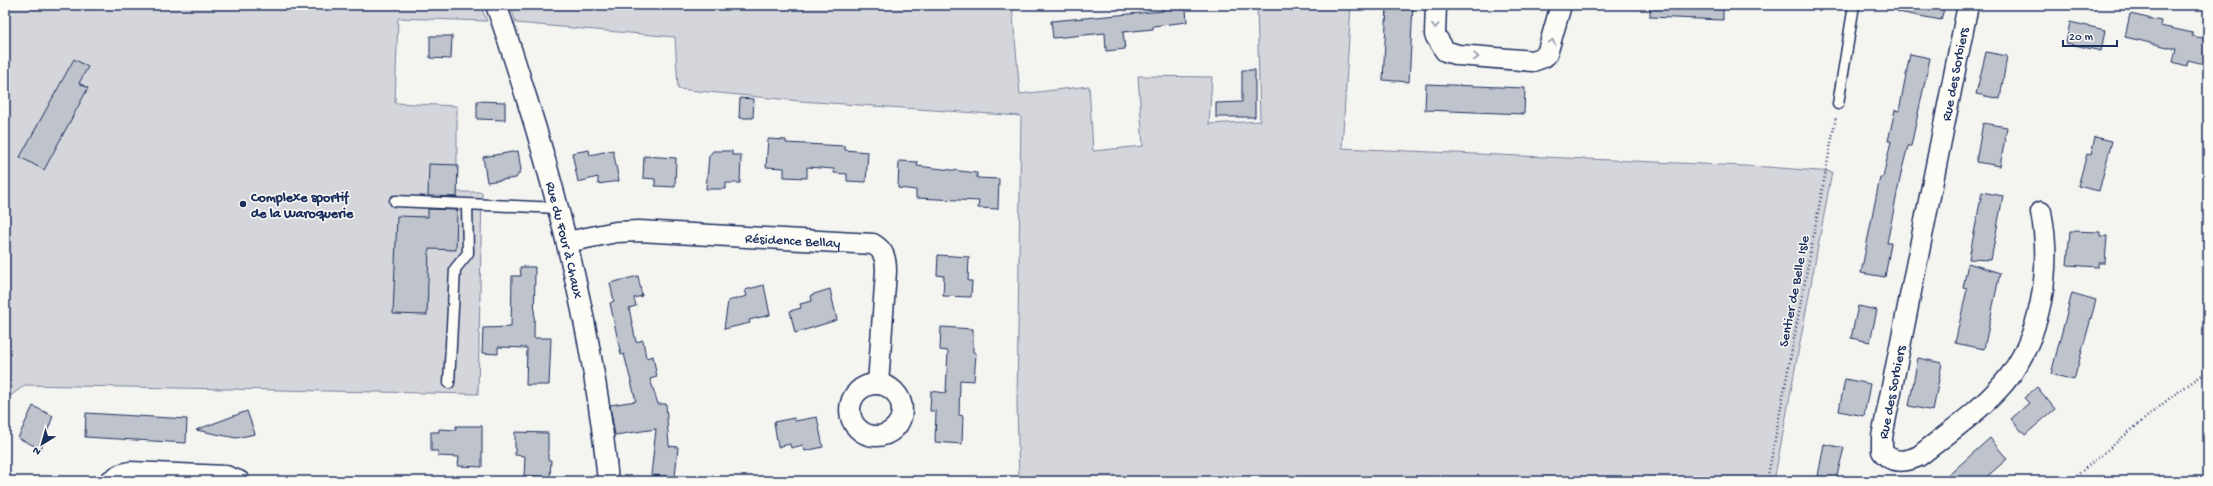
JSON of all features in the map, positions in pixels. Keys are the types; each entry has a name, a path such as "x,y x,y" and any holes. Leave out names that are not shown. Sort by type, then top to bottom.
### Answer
{"street":[{"name":"Rue du Four à Chaux","path":"496,5 517,68 568,242 590,349 608,481"},
{"path":"1436,5 1435,35 1445,51 1458,55 1533,61 1544,57 1551,48 1561,5"},
{"name":"Rue des Sorbiers","path":"1968,5 1882,437 1882,451 1890,459 1906,461 1919,456 1996,392 2018,364 2034,328 2042,293 2046,242 2041,212"},
{"name":"Résidence Bellay","path":"568,242 616,232 639,231 872,244 878,247 885,257 886,271 878,384"},
{"path":"110,481 119,475 130,472 226,476 239,481"}],"lane":[{"path":"1838,104 1854,5"},
{"path":"395,201 559,208"},
{"path":"449,383 455,269 468,253 467,204"}],"path":[{"name":"Sentier de Belle Isle","path":"1768,481 1838,104"},
{"path":"2070,481 2171,397 2208,371"}],"shaded area":[{"name":"Complexe sportif de la Waroquerie","path":"5,5 480,5 487,21 398,18 395,103 457,106 457,192 482,192 478,394 25,385 5,400"},
{"path":"510,5 1012,5 1020,94 1089,86 1093,151 1143,146 1138,76 1212,77 1209,124 1260,121 1257,5 1351,5 1342,148 1767,167 1832,172 1774,481 1019,481 1017,404 1021,116 800,101 678,89 675,37 516,23"}],"building":[{"path":"1162,5 1181,5 1182,10 1186,9 1187,22 1153,26 1153,29 1123,32 1125,49 1106,51 1105,33 1053,38 1051,21 1163,11"},
{"path":"1387,5 1413,5 1409,82 1383,80"},
{"path":"1650,5 1723,5 1723,20 1650,17"},
{"path":"1898,5 1945,5 1941,20 1898,12"},
{"path":"2130,14 2161,21 2160,26 2193,33 2192,36 2208,39 2208,65 2188,60 2187,66 2173,62 2176,49 2125,37"},
{"path":"2070,22 2105,30 2101,51 2066,43"},
{"path":"430,36 452,36 451,59 430,58"},
{"path":"1986,52 2007,56 2000,99 1976,94"},
{"path":"1910,54 1930,58 1911,146 1908,146 1902,169 1887,243 1891,243 1885,277 1861,273 1880,177 1883,177 1891,141 1888,141 1895,110 1899,111"},
{"path":"74,59 88,67 79,83 88,88 44,170 20,157"},
{"path":"1242,70 1255,70 1255,117 1216,117 1216,103 1242,102"},
{"path":"1426,84 1525,88 1524,114 1425,110"},
{"path":"740,98 754,99 753,118 739,118"},
{"path":"477,101 505,102 505,120 477,119"},
{"path":"1983,123 2007,127 2000,166 1976,162"},
{"path":"2095,137 2112,141 2099,191 2078,186 2087,154 2091,155"},
{"path":"768,139 786,140 786,143 845,146 845,150 868,152 866,182 847,181 847,174 834,173 834,169 807,167 807,178 784,177 784,168 766,167"},
{"path":"589,150 590,155 613,150 619,181 598,184 598,177 578,182 572,153"},
{"path":"518,151 521,170 516,178 487,182 483,157"},
{"path":"713,151 732,151 732,155 741,155 740,183 726,183 726,189 706,189 709,156"},
{"path":"644,156 676,158 675,187 655,186 655,179 643,178"},
{"path":"899,161 918,162 917,166 977,173 977,178 999,179 998,209 978,208 979,201 916,198 916,190 898,188"},
{"path":"429,164 458,165 457,197 428,196"},
{"path":"1982,192 2003,196 1991,260 1969,259"},
{"path":"428,209 457,210 456,250 429,249 427,315 393,314 397,216 428,217"},
{"path":"2070,231 2100,232 2100,236 2107,236 2105,263 2098,263 2098,267 2067,265"},
{"path":"938,255 969,257 968,281 972,281 971,297 943,296 944,276 937,275"},
{"path":"1968,263 2000,273 1984,349 1955,343 1967,289 1963,288"},
{"path":"520,267 535,267 534,338 551,338 549,385 526,385 527,348 498,347 498,354 482,353 483,328 511,327 512,276 521,276"},
{"path":"638,276 642,296 634,298 636,306 629,308 636,342 643,340 646,358 653,356 657,377 650,379 658,404 666,404 669,446 678,447 675,477 651,475 656,429 615,435 610,405 636,401 624,354 621,355 610,303 614,301 610,283"},
{"path":"764,285 770,315 749,320 750,323 724,329 728,301 747,296 745,290"},
{"path":"830,289 837,320 795,333 790,311 801,308 800,304 812,301 811,295"},
{"path":"2072,293 2096,300 2074,380 2051,374"},
{"path":"1858,306 1877,310 1870,342 1851,338"},
{"path":"941,327 973,329 973,352 976,353 974,381 960,380 959,415 963,416 962,444 935,442 936,411 930,411 931,391 946,393 948,351 940,350"},
{"path":"1918,358 1942,363 1933,411 1909,406"},
{"path":"1845,379 1870,384 1864,416 1839,411"},
{"path":"2037,387 2055,409 2025,435 2011,419 2029,403 2024,398"},
{"path":"33,406 53,416 41,449 18,438"},
{"path":"247,411 255,434 236,438 196,430"},
{"path":"86,413 187,419 186,443 85,437"},
{"path":"817,417 823,447 805,451 803,445 791,448 790,444 778,447 774,422 794,418 795,421"},
{"path":"456,426 482,426 482,467 458,466 459,457 438,456 438,451 431,451 431,432 439,432 439,429 456,430"},
{"path":"515,432 548,433 548,460 551,460 550,477 524,476 525,456 515,455"},
{"path":"1990,438 2007,459 1982,481 1942,481"},
{"path":"1824,444 1844,448 1836,479 1818,476"}],"place":[{"name":"Complexe sportif de la Waroquerie","path":"243,204"}]}
